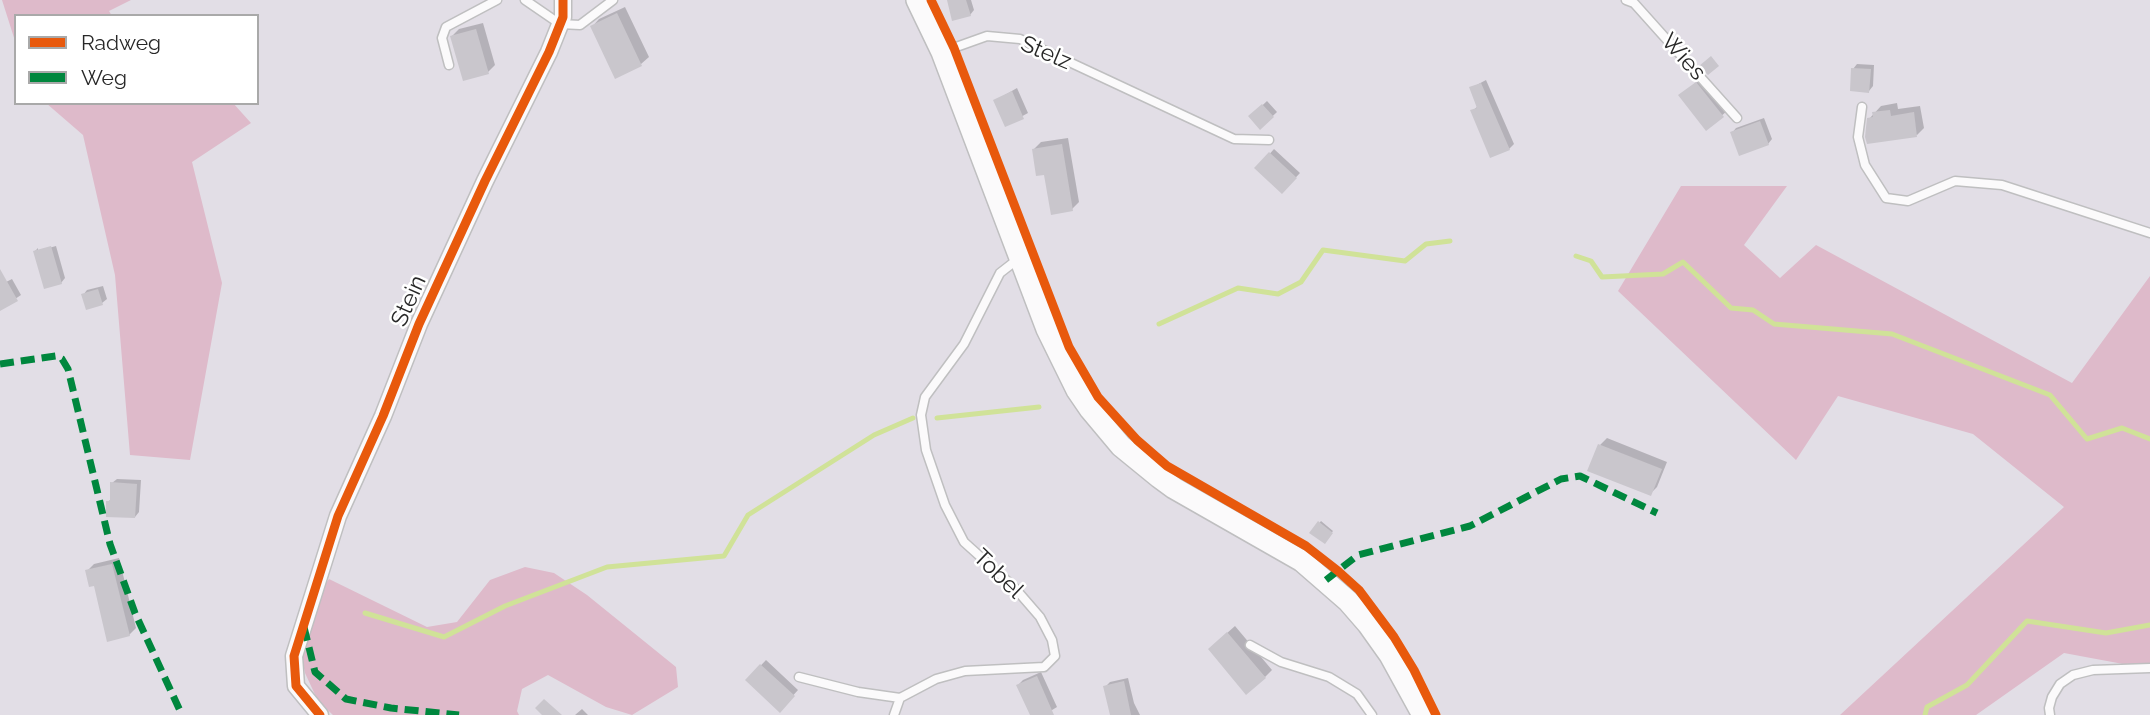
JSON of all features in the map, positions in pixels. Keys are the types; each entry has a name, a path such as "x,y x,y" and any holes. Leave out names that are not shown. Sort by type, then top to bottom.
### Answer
{"main road":[{"path":"917,0 942,52 1047,329 1077,390 1104,428 1139,461 1174,488 1302,561 1348,601 1390,655 1423,715"}],"street":[{"name":"Stein","path":"320,715 296,686 294,656 338,516 383,416 419,324 485,181 549,52 563,17 563,0"}],"lane":[{"path":"449,65 442,38 446,27 497,0"},
{"path":"525,0 560,24 580,24 612,0"},
{"name":"Wies","path":"1626,0 1634,3 1737,118"},
{"name":"Stelz","path":"942,52 987,36 1020,39 1234,139 1269,140"},
{"path":"1862,107 1858,137 1865,165 1886,198 1908,201 1955,181 2002,185 2150,233"},
{"name":"Tobel","path":"900,698 936,679 965,671 1044,667 1055,656 1052,640 1040,617 1014,587 964,542 945,505 926,450 921,415 925,397 964,344 1000,273 1013,261 1021,258"},
{"path":"1250,645 1281,662 1329,677 1357,694 1372,715"},
{"path":"2050,715 2052,697 2060,684 2073,675 2093,670 2150,668"},
{"path":"799,677 858,692 900,698 894,715"}],"shaded area":[{"path":"2,0 131,0 109,11 111,14 14,14 14,38"},
{"path":"48,105 235,105 251,123 192,162 222,283 190,460 130,455 115,275 83,135"},
{"path":"1681,186 1787,186 1744,245 1780,278 1816,245 2072,383 2150,276 2150,669 2064,653 1976,715 1840,715 2064,507 1973,434 1838,396 1796,460 1618,291"},
{"path":"525,567 554,573 587,595 676,667 678,687 632,715 606,707 548,675 522,689 517,711 519,715 333,715 318,701 305,673 299,646 309,607 329,579 427,627 457,622 490,580"}],"building":[{"path":"947,0 966,0 971,16 952,21"},
{"path":"617,13 642,66 615,79 590,26"},
{"path":"476,29 489,74 463,81 450,36"},
{"path":"1711,56 1719,66 1708,75 1699,66"},
{"path":"1851,68 1871,69 1869,93 1850,91"},
{"path":"1696,82 1724,117 1706,131 1678,95"},
{"path":"1481,83 1510,150 1490,158 1470,110 1477,108 1469,87"},
{"path":"1012,91 1024,119 1005,127 993,100"},
{"path":"1262,104 1274,117 1260,130 1248,116"},
{"path":"1890,110 1891,116 1914,112 1917,137 1867,144 1867,118 1873,117 1872,112"},
{"path":"1760,121 1769,145 1739,156 1730,132"},
{"path":"1062,144 1073,211 1051,215 1044,175 1036,176 1032,149"},
{"path":"1269,152 1297,178 1282,194 1254,168"},
{"path":"51,246 62,284 44,289 33,251"},
{"path":"0,269 18,301 0,311"},
{"path":"98,289 103,305 86,310 81,294"},
{"path":"1598,444 1662,469 1651,496 1587,471"},
{"path":"110,482 137,484 135,518 106,517 106,501 110,501"},
{"path":"1318,521 1333,533 1325,544 1309,533"},
{"path":"112,564 130,636 107,642 94,586 89,587 85,570"},
{"path":"1227,632 1266,678 1246,695 1208,649"},
{"path":"760,664 795,696 780,713 745,680"},
{"path":"1037,676 1054,715 1030,715 1016,685"},
{"path":"1124,681 1131,715 1110,715 1103,686"},
{"path":"544,699 562,715 542,715 535,708"}],"waterway":[{"path":"1159,324 1238,288 1278,294 1301,282 1323,250 1405,261 1426,244 1450,241"},
{"path":"1576,256 1591,261 1602,277 1663,274 1683,262 1731,308 1753,310 1774,324 1892,334 2050,395 2087,439 2122,428 2150,439"},
{"path":"937,418 1039,407"},
{"path":"365,613 444,637 505,606 607,567 724,556 748,515 874,435 913,418"},
{"path":"1925,715 1927,707 1967,685 2027,621 2106,633 2150,625"}],"marked path":[{"path":"0,364 56,356 62,359 68,369 110,544 135,613 182,715"},
{"path":"1326,580 1358,555 1470,526 1561,479 1580,476 1657,513"},
{"path":"304,627 315,672 346,699 391,708 459,715"}],"cycle path":[{"path":"320,715 296,686 294,656 338,516 383,416 419,324 485,181 549,52 563,17 563,0"},
{"path":"931,0 954,48 1069,347 1098,397 1137,440 1167,466 1306,546 1359,590 1394,637 1436,715"}]}
